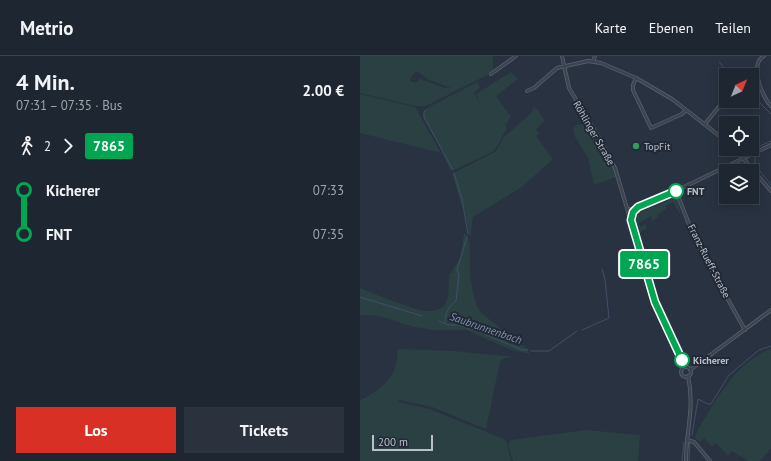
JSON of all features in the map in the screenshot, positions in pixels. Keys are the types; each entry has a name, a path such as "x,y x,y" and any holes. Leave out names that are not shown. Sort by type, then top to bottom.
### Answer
{"street":[{"path":"491,74 516,56"},
{"name":"Röhlinger Straße","path":"562,56 568,84 573,96 611,160 628,210 655,302 685,367"},
{"path":"593,61 595,56"},
{"path":"757,68 759,60 764,56"},
{"path":"527,90 534,88 557,68 593,61 606,64 636,78 672,99 719,135"},
{"path":"759,76 764,98 771,106"},
{"path":"636,78 633,85 633,90 651,128 682,114 686,110"},
{"path":"705,124 719,107"},
{"path":"628,210 676,191 771,145"},
{"path":"744,158 771,191"},
{"name":"Franz-Rueff-Straße","path":"676,191 696,242 746,330"},
{"path":"631,220 633,212 638,207"},
{"path":"686,461 692,402 688,376 691,373 690,370 771,310"},
{"path":"688,376 684,376 681,372 685,367 690,370"},
{"path":"687,440 694,442 710,461"}],"green space":[{"path":"360,56 493,56 493,72 426,106 415,106 360,93","holes":["417,71 429,80 451,88 445,88 420,79 415,83 410,81 412,75"]},
{"path":"511,72 518,79 496,96 511,117 505,125 507,129 497,147 492,152 454,170 450,170 442,152 445,151 442,150 423,117 425,109 477,82 480,87 474,93 480,103 476,94"},
{"path":"360,94 415,107 441,153 360,133"},
{"path":"534,107 545,121 536,129 539,134 536,136 553,159 522,187 473,217 470,239 464,207 462,207 452,174 496,151 504,137 531,113"},
{"path":"589,124 603,146 617,177 594,185 588,158 575,137 573,129 575,125"},
{"path":"673,197 676,198 681,213 680,214 673,202 666,206 666,209 657,215 658,217 652,222 651,216 639,223 641,227 645,224 647,228 638,234 636,213 664,203"},
{"path":"464,234 466,234 469,241 471,283 475,301 480,312 527,349 530,354 512,350 466,330 435,330 414,327 379,316 360,315 360,288 423,311 434,311 442,307 448,297 450,273 454,272 452,271 460,258"},
{"path":"398,349 454,351 515,357 505,358 500,361 486,429 432,407 399,400 398,402 430,409 506,440 511,461 360,461 360,400 370,395 385,383 393,373 397,361"},
{"path":"771,349 771,448 760,461 748,461 732,451 728,456 716,443 712,446 704,438 700,442 695,438 699,428 714,403 734,375 751,360"},
{"path":"586,430 640,435 638,461 513,461 508,445 511,440"}],"waterway":[{"path":"719,62 725,68"},
{"path":"759,102 771,114"},
{"path":"426,110 424,112 424,117 453,170"},
{"path":"759,147 771,141"},
{"path":"755,156 755,163"},
{"path":"759,170 771,185"},
{"path":"454,173 462,199 468,234"},
{"path":"445,322 448,310 456,301 459,275 457,270 467,237"},
{"name":"Saubrunnenbach","path":"582,330 609,318 605,280 602,269"},
{"name":"Saubrunnenbach","path":"360,297 422,316"},
{"name":"Saubrunnenbach","path":"439,321 448,325 459,325 480,332 522,350 528,350"},
{"name":"Saubrunnenbach","path":"531,351 549,351 577,331"},
{"path":"692,435 698,399 711,404 729,375 759,350 771,346"},
{"path":"682,461 684,442"},
{"path":"689,461 690,443"}],"bus line":[{"name":"7865","path":"676,191 658,200 638,207 633,212 631,220 655,302 682,360"}],"place":[{"name":"TopFit","path":"636,146"},
{"name":"FNT","path":"676,191"},
{"name":"Kicherer","path":"682,360"}]}
